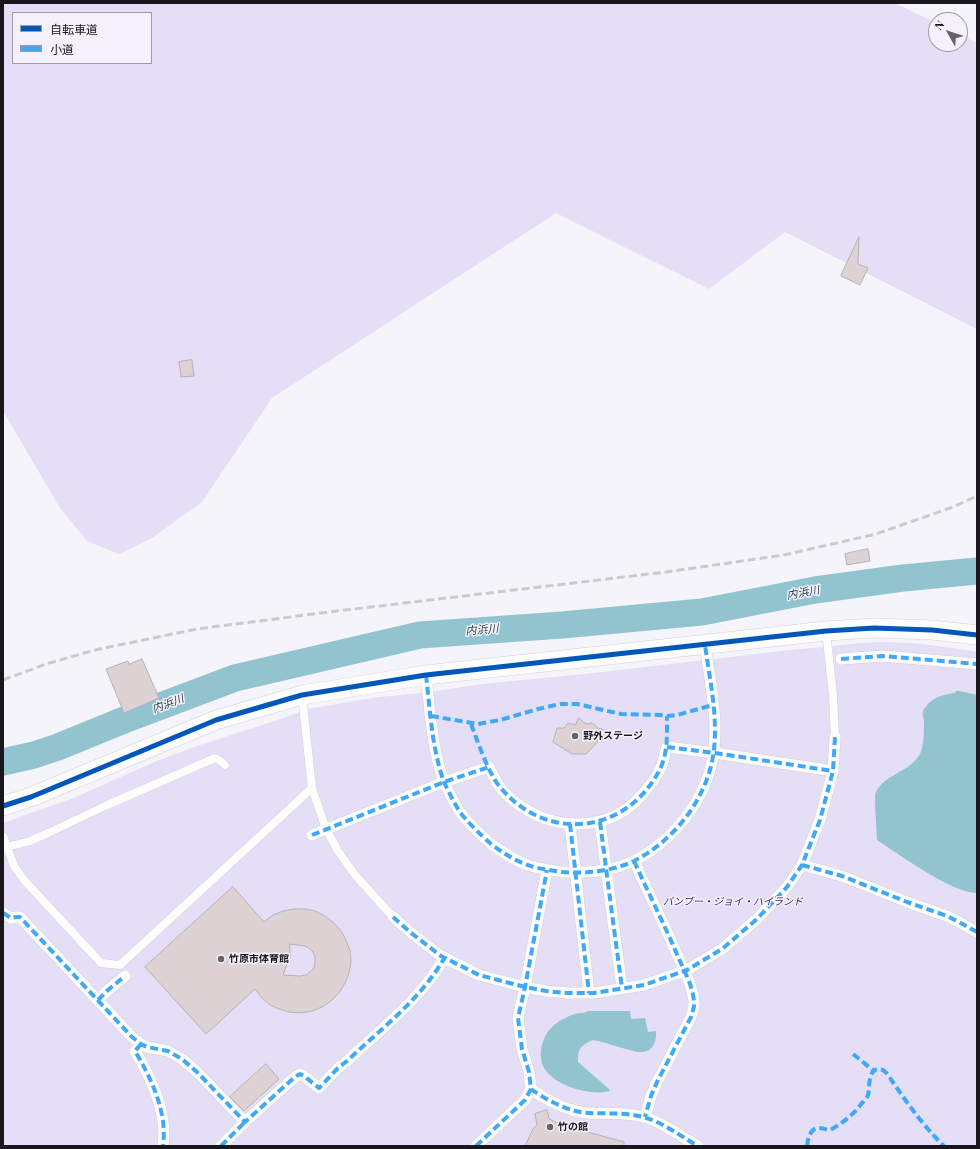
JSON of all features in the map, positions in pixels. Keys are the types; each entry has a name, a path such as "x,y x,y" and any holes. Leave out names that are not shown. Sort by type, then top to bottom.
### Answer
{"street":[{"path":"3,806 31,797 216,720 302,695 426,675 826,631 874,628 932,630 977,635"},
{"path":"426,675 435,750 444,782 459,810 483,837 505,854 525,864 547,870 575,873 593,872 606,870 634,861 664,842 690,812 697,801 707,780 715,753 715,717 705,645"},
{"path":"841,659 882,656 977,664"},
{"path":"393,917 441,956 479,975 546,991 589,993 622,988 644,984 684,970 722,949 757,919 786,887 802,864 820,820 833,771 835,737"},
{"path":"312,835 444,782 489,767 499,786 516,802 543,818 570,824 600,822 618,814 635,803 657,774 667,747 833,771"},
{"path":"600,822 622,988"},
{"path":"570,824 589,993"},
{"path":"634,861 691,985 694,1000 691,1017 657,1082 644,1117"},
{"path":"802,864 842,876 947,916 977,932"},
{"path":"476,1146 525,1100 531,1089 522,1049 518,1018 547,870"},
{"path":"3,913 11,918 20,917 141,1044 147,1047 168,1051 182,1059 206,1081 245,1122"},
{"path":"221,1146 245,1122 300,1074 318,1088 418,996 432,979 445,957"},
{"path":"98,1000 125,976"},
{"path":"141,1044 135,1051 153,1083 159,1102 164,1122 163,1146"},
{"path":"531,1089 547,1100 578,1112 626,1114 654,1120 698,1146"}],"lane":[{"path":"826,631 835,737"},
{"path":"829,659 841,659"},
{"path":"302,695 312,788 326,829 338,851 355,874 393,917"},
{"path":"5,847 30,841 105,806 215,758 225,765"},
{"path":"3,836 5,847 19,874 101,963 120,965 312,788"}],"green space":[{"path":"3,3 895,3 928,19 928,52 968,52 968,39 977,43 977,329 785,232 709,289 556,213 272,398 202,502 152,538 119,554 87,541 60,508 3,411"},
{"name":"バンブー・ジョイ・ハイランド","path":"879,642 928,645 977,652 977,1146 3,1146 3,823 76,797 152,763 194,747 307,709 380,697 483,684 594,673 790,650"}],"water":[{"path":"956,691 977,695 977,893 967,892 941,880 877,840 875,804 876,792 885,781 910,765 920,754 924,738 923,710 936,698 955,693"},
{"path":"588,1011 630,1011 631,1019 645,1018 648,1032 656,1031 654,1045 646,1051 636,1052 593,1040 581,1048 578,1054 578,1062 610,1091 585,1091 567,1086 559,1082 547,1072 542,1061 541,1049 545,1037 552,1027 568,1016 585,1013"}],"building":[{"path":"859,237 858,264 868,268 860,285 841,276"},
{"path":"192,360 194,376 181,377 179,362"},
{"path":"868,549 870,561 847,565 845,554"},
{"path":"142,659 159,698 124,713 106,669 128,661 129,664"},
{"name":"野外ステージ","path":"579,718 586,724 592,723 598,728 608,731 586,754 572,754 553,742 557,728 564,728 568,723 575,725"},
{"name":"竹原市体育館","path":"233,887 264,922 273,915 294,909 315,911 325,916 341,931 350,951 351,962 349,973 339,993 322,1007 301,1013 289,1012 270,1005 255,989 206,1034 145,967","holes":["290,944 305,946 313,952 315,957 314,968 306,975 283,975 290,956"]},
{"path":"266,1064 279,1079 244,1111 230,1097"},
{"name":"竹の館","path":"547,1110 549,1119 562,1125 624,1142 624,1146 525,1146 533,1129 537,1125 535,1114"}],"waterway":[{"name":"内浜川","path":"3,762 34,755 58,747 129,718 235,678 420,635 562,625 702,612 815,590 903,578 977,571"}],"railway":[{"path":"3,680 46,664 95,650 197,629 666,572 784,555 876,534 953,507 977,496"}],"marked path":[{"path":"426,675 432,729 440,769 444,782 464,818 491,844 520,862 553,871 572,873 590,872 617,867 634,861 646,854 658,846 678,827 695,804 707,779 712,763 714,747 714,713 705,645"},
{"path":"841,659 882,656 977,664"},
{"path":"431,716 478,724 500,720 560,704 577,704 621,714 667,716 677,715 713,705"},
{"path":"471,724 491,774 500,787 519,805 540,817 563,823 586,824 608,818 629,806 647,789 661,767 665,755 667,742 667,716"},
{"path":"393,917 441,956 479,975 546,991 594,993 644,985 687,970 722,949 757,919 787,887 802,865 820,820 833,771 835,737"},
{"path":"667,747 833,771"},
{"path":"312,835 444,782 489,767"},
{"path":"600,822 622,988"},
{"path":"570,824 589,993"},
{"path":"634,861 686,974 692,991 694,1004 691,1017 657,1082 645,1117"},
{"path":"802,865 842,876 947,916 977,932"},
{"path":"476,1146 525,1100 531,1089 529,1072 522,1049 518,1018 547,870"},
{"path":"3,913 11,918 20,917 132,1037 147,1047 168,1051 182,1059 197,1072 245,1122 300,1074 319,1088 338,1068 413,1000 445,957"},
{"path":"98,1000 125,976"},
{"path":"141,1044 135,1051 149,1076 159,1102 163,1124 163,1146"},
{"path":"853,1054 874,1071"},
{"path":"807,1146 810,1134 814,1129 820,1128 830,1130 843,1122 855,1111 868,1096 872,1072 879,1069 887,1073 916,1115 944,1146"},
{"path":"531,1089 551,1101 573,1110 588,1113 629,1114 650,1119 698,1146"},
{"path":"221,1146 245,1122"}],"cycle path":[{"path":"3,806 31,797 216,720 302,695 426,675 826,631 874,628 932,630 977,635"}],"place":[{"name":"野外ステージ","path":"575,736"},
{"name":"竹原市体育館","path":"221,959"},
{"name":"竹の館","path":"550,1127"}]}
